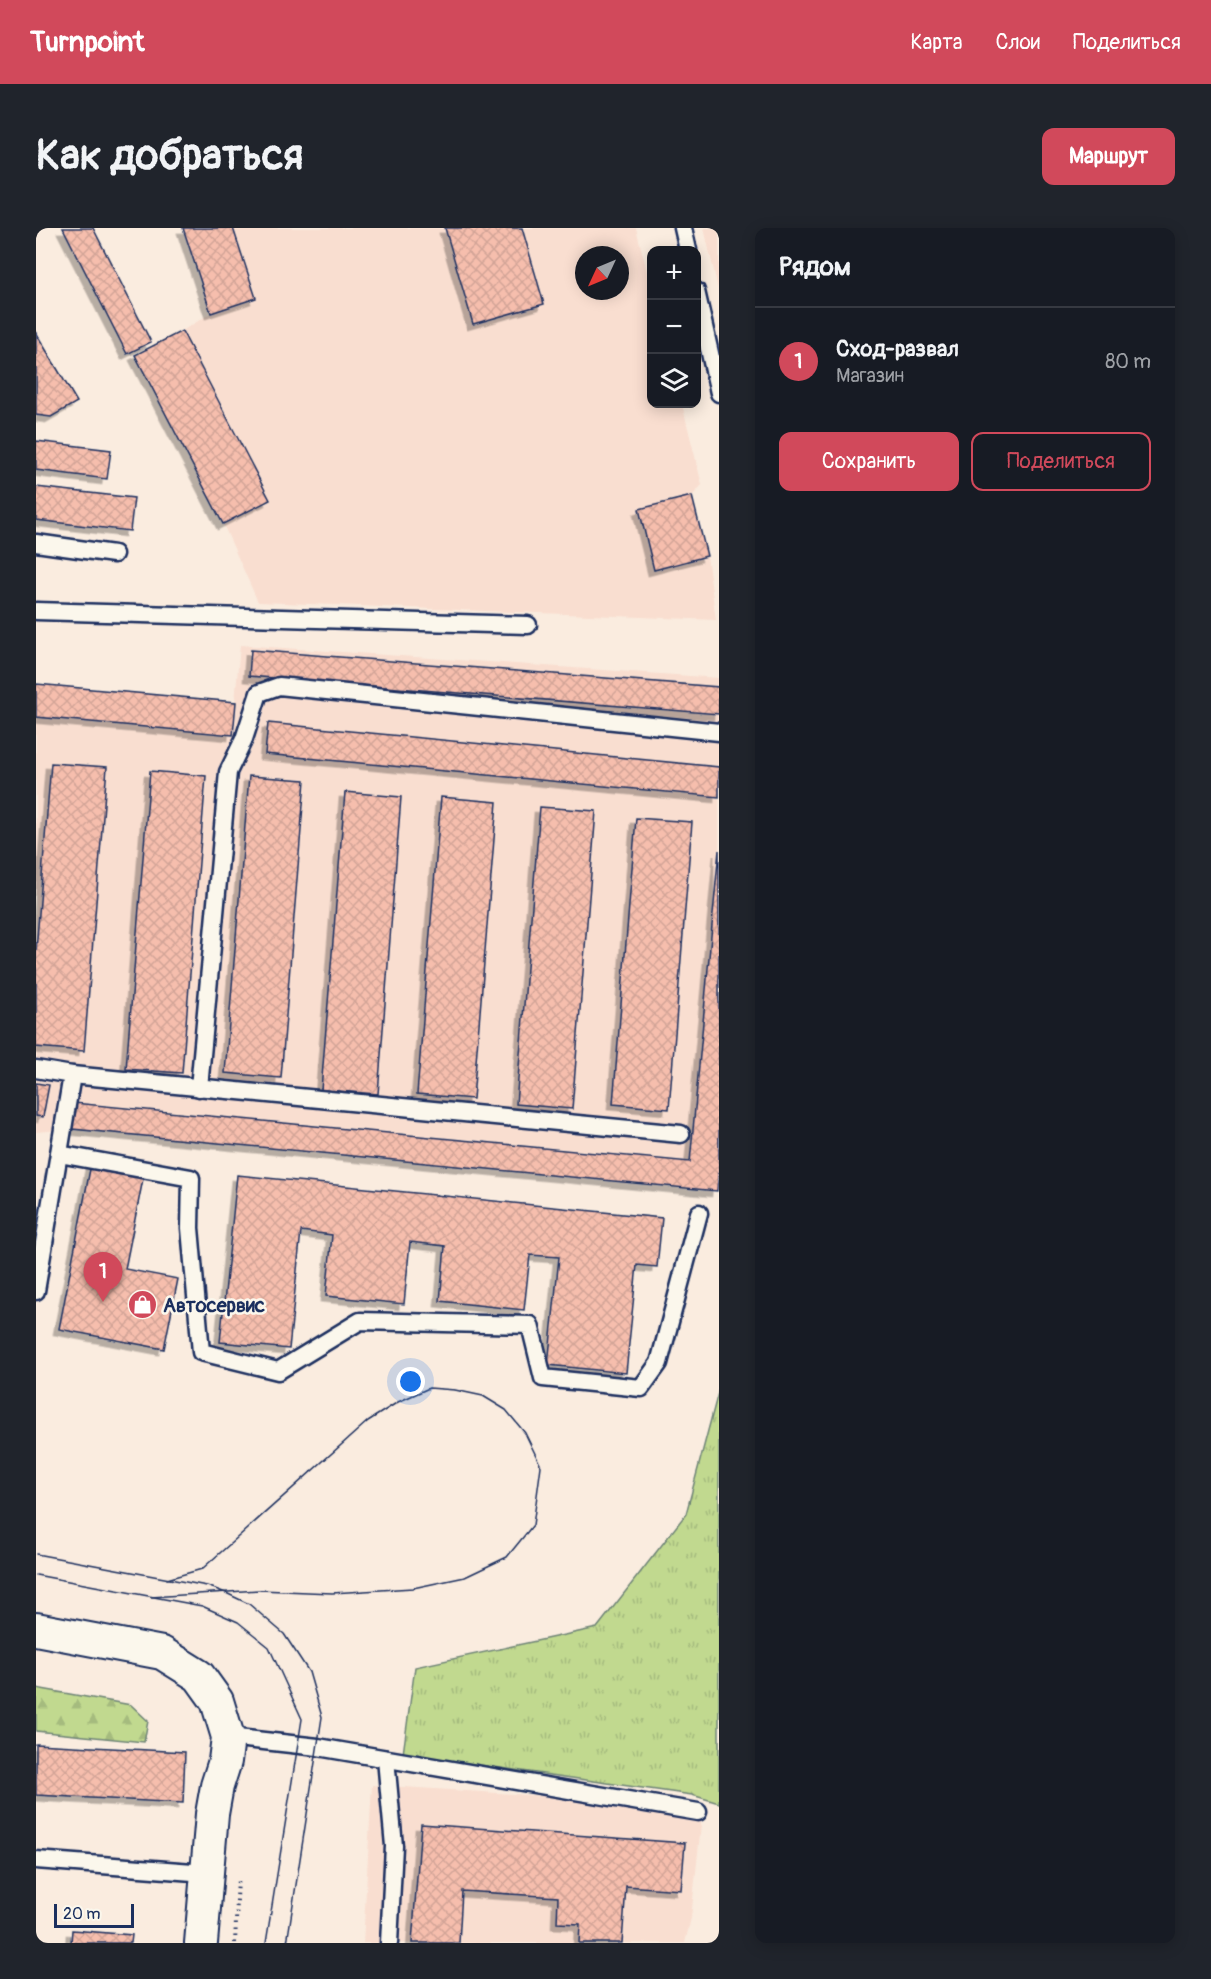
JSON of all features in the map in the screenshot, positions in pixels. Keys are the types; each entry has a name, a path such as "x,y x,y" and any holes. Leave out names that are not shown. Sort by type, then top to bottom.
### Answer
{"street":[{"path":"36,1629 162,1653 199,1676 217,1701 228,1737 225,1761 217,1786 212,1814 201,1943"}],"lane":[{"path":"682,228 687,246"},
{"path":"698,300 719,393"},
{"path":"36,543 114,554"},
{"path":"36,611 528,625"},
{"path":"199,1088 228,772 244,739 259,693 279,686 719,732"},
{"path":"36,1069 199,1088 681,1134"},
{"path":"36,1291 72,1075"},
{"path":"59,1154 191,1178 190,1228 201,1352 278,1371 360,1321 530,1325 543,1378 641,1388 660,1363 699,1213"},
{"path":"228,1737 318,1747 698,1812"},
{"path":"386,1759 394,1846 389,1943"},
{"path":"36,1860 206,1873"}],"shaded area":[{"path":"183,228 636,228 647,271 647,408 683,408 702,485 692,496 707,556 716,620 258,602 223,524 135,355 211,313"},
{"path":"704,228 719,228 719,293"},
{"path":"240,645 719,678 719,1169 717,1191 72,1129 36,1132 36,684 235,702"},
{"path":"372,1785 703,1806 691,1918 685,1943 363,1943"}],"green space":[{"path":"719,1389 719,1803 692,1795 403,1754 415,1667 597,1628 686,1514"},
{"path":"36,1688 131,1705 148,1721 144,1742 36,1731"}],"building":[{"path":"63,228 93,228 151,342 127,354"},
{"path":"183,228 233,228 256,298 211,313"},
{"path":"445,228 522,228 544,304 473,324"},
{"path":"182,331 270,500 223,524 135,355"},
{"path":"36,333 77,402 51,417 36,415"},
{"path":"36,441 111,450 107,479 36,470"},
{"path":"36,487 134,498 130,531 36,520"},
{"path":"692,496 707,556 654,570 639,509"},
{"path":"251,650 719,687 719,714 249,676"},
{"path":"36,684 236,702 233,735 36,717"},
{"path":"268,723 719,767 719,797 265,754"},
{"path":"51,763 107,767 84,1051 36,1047 36,951"},
{"path":"150,771 206,776 182,1073 126,1069"},
{"path":"249,776 305,780 281,1078 225,1073"},
{"path":"345,792 401,797 378,1094 321,1090"},
{"path":"441,797 497,802 473,1099 417,1094"},
{"path":"540,807 596,811 572,1109 516,1104"},
{"path":"636,818 692,822 669,1109 613,1104"},
{"path":"719,850 719,1167 717,1191 72,1129 74,1103 690,1162"},
{"path":"36,1083 49,1085 43,1117 36,1116"},
{"path":"91,1164 144,1174 125,1269 178,1279 164,1349 59,1329"},
{"path":"237,1175 662,1218 657,1267 637,1265 626,1373 548,1365 559,1257 530,1255 524,1310 440,1301 445,1246 410,1242 404,1304 326,1296 332,1235 301,1231 289,1349 220,1342"},
{"path":"36,1744 185,1752 183,1803 36,1795"},
{"path":"421,1824 685,1843 681,1890 626,1886 622,1943 579,1943 580,1924 557,1923 558,1897 462,1891 459,1943 412,1943"},
{"path":"72,1930 132,1935 131,1943 71,1943"}],"tram line":[{"path":"151,1597 259,1590 332,1593 413,1588 465,1577 507,1557 533,1525 541,1466 525,1433 506,1410 483,1396 455,1390 429,1388 398,1402 368,1421 202,1569 167,1579"},
{"path":"36,1554 207,1586 226,1593 249,1604 284,1634 309,1672 322,1717 287,1943"},
{"path":"36,1575 202,1606 238,1622 269,1647 302,1719 266,1943"}],"place":[{"name":"Сход-развал","path":"103,1302"},
{"name":"Автосервис","path":"142,1305"}]}
